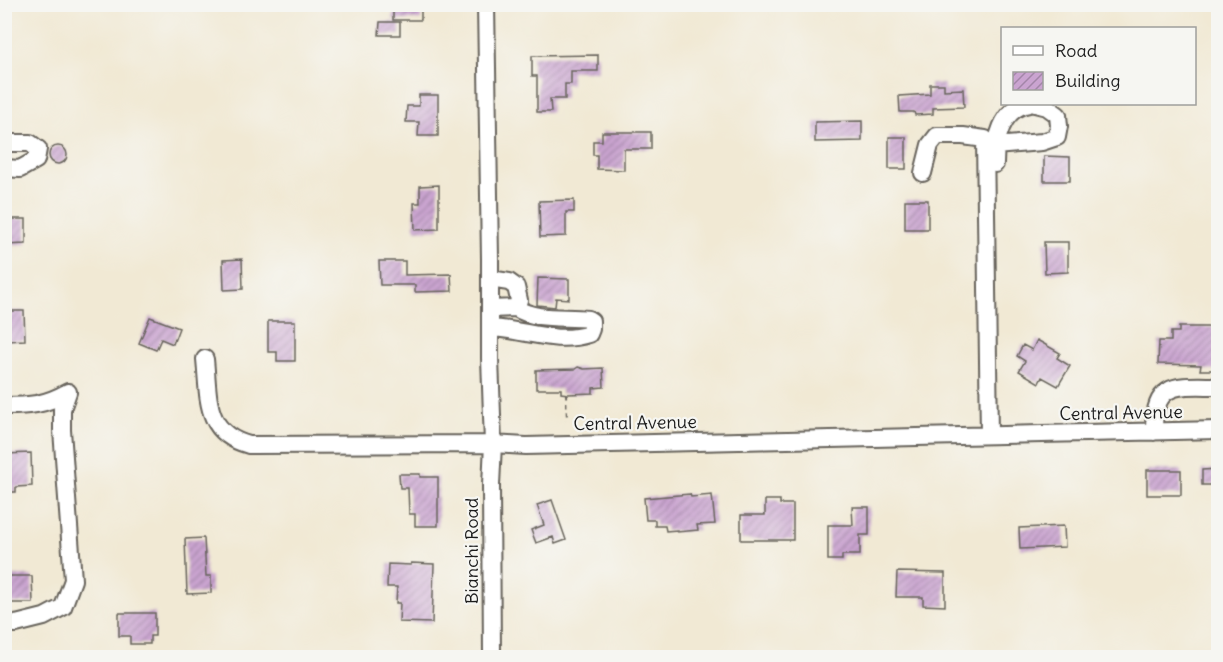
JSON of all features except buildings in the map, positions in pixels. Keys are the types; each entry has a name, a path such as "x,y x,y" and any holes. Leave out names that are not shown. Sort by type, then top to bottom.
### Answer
{"street":[{"path":"486,4 493,444"},
{"path":"994,435 995,146 1003,121 1022,105"},
{"path":"995,146 1042,142 1057,137 1058,115 1047,107 1039,105"},
{"path":"923,173 930,145 937,136 985,139 994,435"},
{"path":"4,143 30,143 38,149 36,160 20,169 4,168"},
{"path":"490,279 509,282 516,286 519,294 516,308"},
{"path":"490,309 516,308 524,314 535,316 591,321 590,334 569,338 490,328"},
{"name":"Central Avenue","path":"205,359 214,423 234,441 249,445 535,445 1218,430"},
{"path":"1154,432 1154,416 1161,396 1168,389 1177,386 1218,386"},
{"path":"4,406 35,406 53,401 68,392 62,409 62,430 73,580 63,607 44,617 16,624 4,623"},
{"name":"Bianchi Road","path":"492,657 491,485 493,444"}],"path":[{"path":"566,393 567,421"}]}
